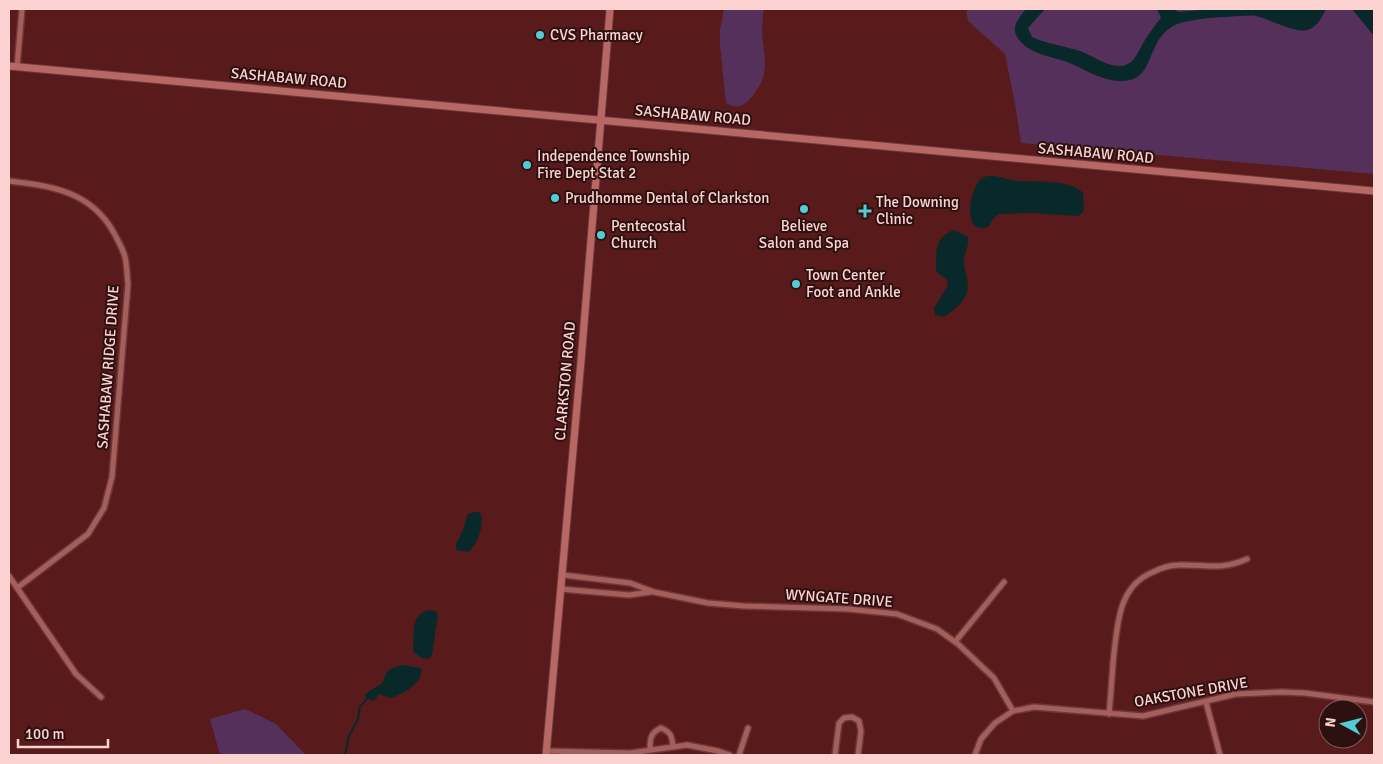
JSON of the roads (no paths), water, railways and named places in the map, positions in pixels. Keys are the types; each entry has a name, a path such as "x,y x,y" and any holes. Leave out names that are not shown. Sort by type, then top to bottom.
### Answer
{"main road":[{"name":"CLARKSTON ROAD","path":"546,753 563,575 610,9"},
{"name":"SASHABAW ROAD","path":"13,66 1374,191"}],"street":[{"path":"13,66 22,9"},
{"name":"SASHABAW RIDGE DRIVE","path":"9,181 50,186 63,190 89,204 101,214 110,226 125,258 128,284 112,477 104,508 88,534 17,588"},
{"path":"1109,714 1118,621 1126,595 1132,587 1141,578 1164,568 1178,565 1222,566 1246,559"},
{"name":"WYNGATE DRIVE","path":"563,575 630,583 677,598 726,605 885,612 921,622 937,629 956,642 994,678 1013,711"},
{"path":"9,576 76,674 101,698"},
{"path":"956,642 1004,582"},
{"name":"WYNGATE DRIVE","path":"561,589 629,595 654,592"},
{"name":"OAKSTONE DRIVE","path":"1013,711 1047,707 1143,716 1236,694 1282,692 1374,702"},
{"path":"1206,702 1220,755"},
{"path":"975,755 981,739 988,730 1013,711"},
{"path":"835,755 839,723 844,718 852,717 859,721 861,731 858,755"},
{"path":"650,750 650,737 654,731 661,728 668,731 672,736 673,747"},
{"path":"739,755 748,728"},
{"path":"546,753 630,753 687,745 730,755"}],"water":[{"path":"1026,9 1045,9 1028,28 1032,37 1080,51 1114,66 1120,66 1133,60 1161,18 1157,9 1173,9 1179,12 1212,9 1326,9 1316,25 1307,30 1296,29 1252,16 1207,18 1179,24 1170,28 1162,36 1143,72 1136,78 1126,81 1101,77 1028,48 1019,39 1015,31 1019,18"},
{"path":"1352,9 1374,9 1374,36"},
{"path":"994,176 1017,181 1052,182 1070,185 1083,193 1084,211 1078,216 1032,213 999,214 988,227 979,228 974,224 971,217 971,200 982,178"},
{"path":"954,230 968,237 964,264 968,287 963,301 944,317 935,315 934,308 947,287 948,281 936,271 937,252 939,241 942,237"},
{"path":"480,512 482,522 478,538 469,552 456,550 457,542 468,514"},
{"path":"428,610 436,611 438,615 432,655 430,658 424,659 414,653 413,650 414,627 418,617"},
{"path":"402,665 421,668 419,678 412,687 390,698 379,694 374,701 366,698 365,695 367,693 384,681 388,671"}],"waterway":[{"path":"345,755 349,736 358,719 360,706 368,697"}],"place":[{"name":"CVS Pharmacy","path":"540,35"},
{"name":"Independence Township Fire Dept Stat 2","path":"527,165"},
{"name":"Prudhomme Dental of Clarkston","path":"555,198"},
{"name":"Believe Salon and Spa","path":"804,209"},
{"name":"The Downing Clinic","path":"865,211"},
{"name":"Pentecostal Church","path":"601,235"},
{"name":"Town Center Foot and Ankle","path":"796,284"}]}
